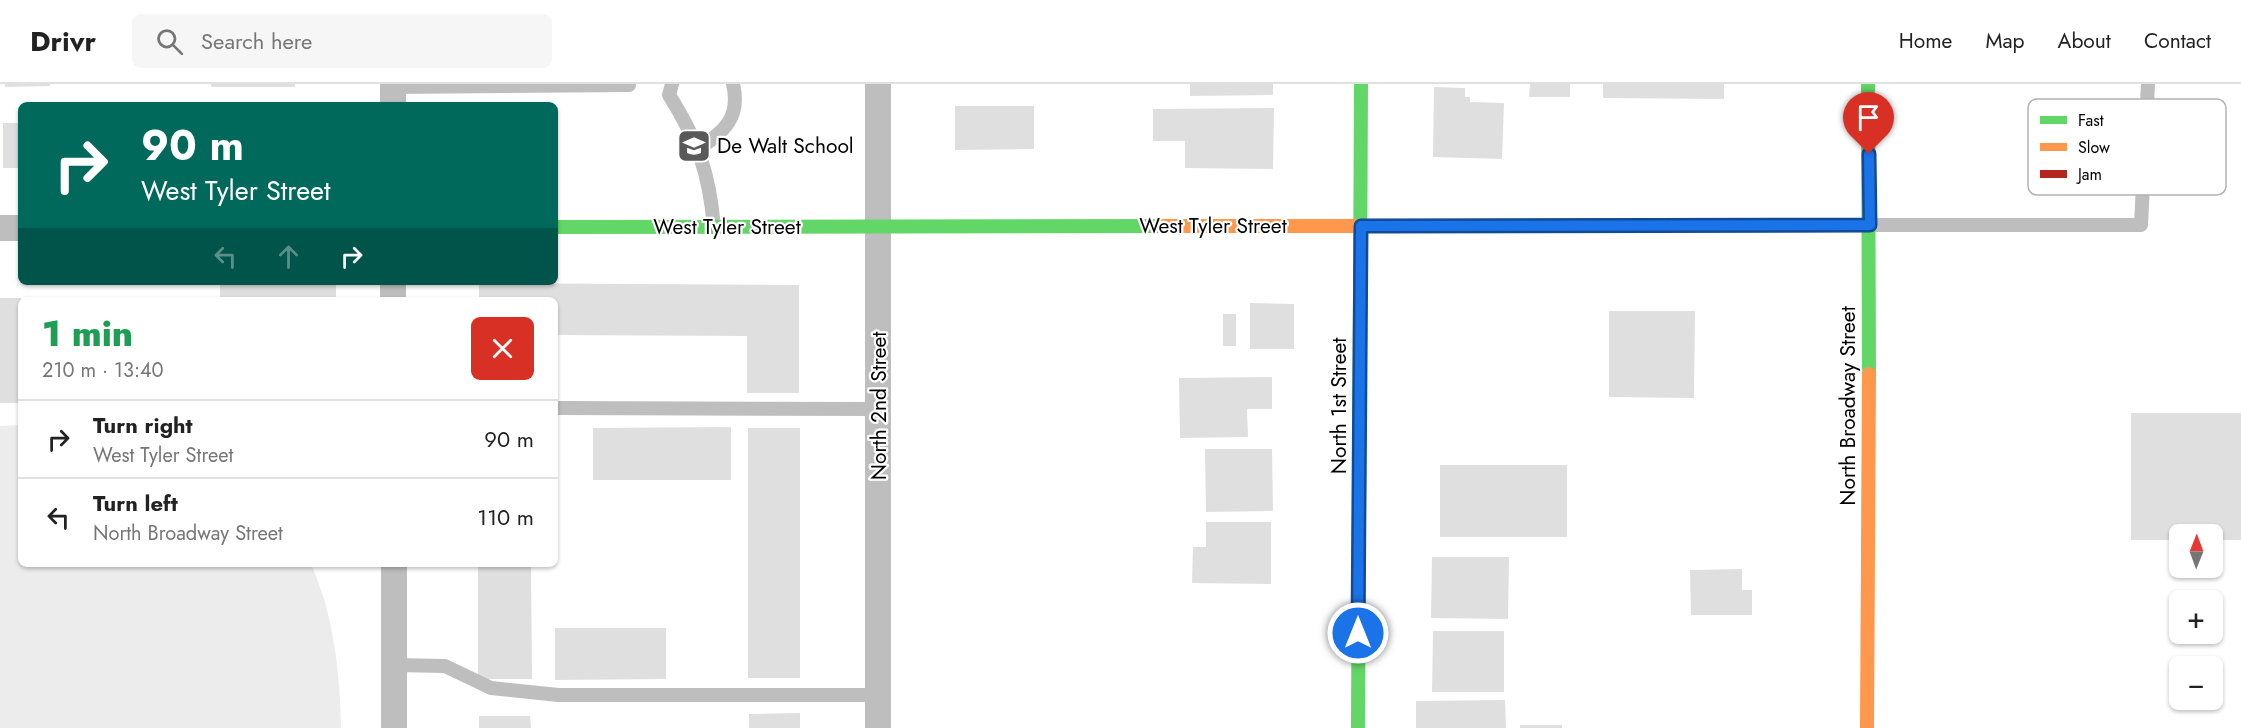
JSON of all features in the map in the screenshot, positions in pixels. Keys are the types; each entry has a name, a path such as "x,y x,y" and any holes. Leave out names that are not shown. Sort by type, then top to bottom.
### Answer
{"street":[{"name":"North 2nd Street","path":"878,84 878,728"},
{"name":"North 1st Street","path":"1358,728 1361,84"},
{"name":"North Broadway Street","path":"1867,728 1870,225 1868,84"},
{"name":"West Tyler Street","path":"558,227 1870,225"},
{"path":"0,228 18,228"},
{"path":"393,728 394,567"}],"lane":[{"path":"672,84 669,95 699,149 710,183 714,226"},
{"path":"699,149 725,130 736,100 733,84"},
{"path":"2147,99 2148,84"},
{"path":"393,92 628,85"},
{"path":"1870,225 2141,225 2142,195"},
{"path":"558,408 879,409"},
{"path":"394,665 445,666 491,688 558,695 878,695"}],"shaded area":[{"path":"18,425 18,567 312,567 325,604 334,644 341,728 0,728 0,426"}],"building":[{"path":"5,84 50,84 50,86 5,87"},
{"path":"211,84 295,84 295,87 211,87"},
{"path":"1190,84 1273,84 1273,95 1190,96"},
{"path":"1530,84 1570,84 1570,97 1529,97"},
{"path":"1603,84 1724,84 1724,99 1603,98"},
{"path":"1434,87 1465,88 1465,97 1470,97 1470,102 1504,103 1502,159 1433,157"},
{"path":"955,106 1034,106 1034,149 955,150"},
{"path":"1274,108 1273,169 1185,168 1185,141 1153,141 1153,109"},
{"path":"3,123 18,123 18,168 3,168"},
{"path":"220,285 336,285 336,297 220,297"},
{"path":"479,285 799,285 799,393 747,393 747,336 558,335 558,297 479,297"},
{"path":"0,298 18,298 18,403 0,403"},
{"path":"1250,303 1294,304 1294,349 1250,349"},
{"path":"1609,311 1695,311 1694,398 1609,397"},
{"path":"1223,314 1236,314 1236,346 1223,346"},
{"path":"1272,377 1272,409 1247,409 1248,437 1180,438 1179,378"},
{"path":"2131,413 2241,413 2241,540 2223,540 2223,524 2169,524 2169,540 2131,540"},
{"path":"731,427 731,480 593,480 593,428"},
{"path":"748,428 800,428 800,678 748,678"},
{"path":"1205,449 1272,449 1273,511 1206,512"},
{"path":"1440,465 1567,465 1567,537 1440,537"},
{"path":"1206,522 1271,522 1271,584 1192,583 1193,547 1206,547"},
{"path":"1432,557 1509,557 1508,619 1431,618"},
{"path":"478,567 531,567 532,679 478,679"},
{"path":"1742,569 1742,590 1752,590 1752,615 1691,615 1690,570"},
{"path":"555,628 666,628 666,679 555,680"},
{"path":"1433,631 1504,631 1504,692 1432,692"},
{"path":"1505,700 1506,728 1416,728 1416,701"},
{"path":"800,713 800,728 749,728 749,714"},
{"path":"479,716 530,716 531,728 479,728"},
{"path":"1520,725 1562,725 1562,728 1520,728"}],"traffic: fast":[{"path":"1358,728 1361,84"},
{"path":"1868,84 1869,374"},
{"path":"1714,225 1870,225"},
{"path":"558,227 1161,226"}],"traffic: slow":[{"path":"1161,226 1422,226"},
{"path":"1867,728 1869,374"}],"traffic: jam":[{"path":"1422,226 1714,225"}],"place":[{"name":"De Walt School","path":"694,146"}],"route":[{"path":"1358,633 1361,226 1870,225 1869,154"}]}
